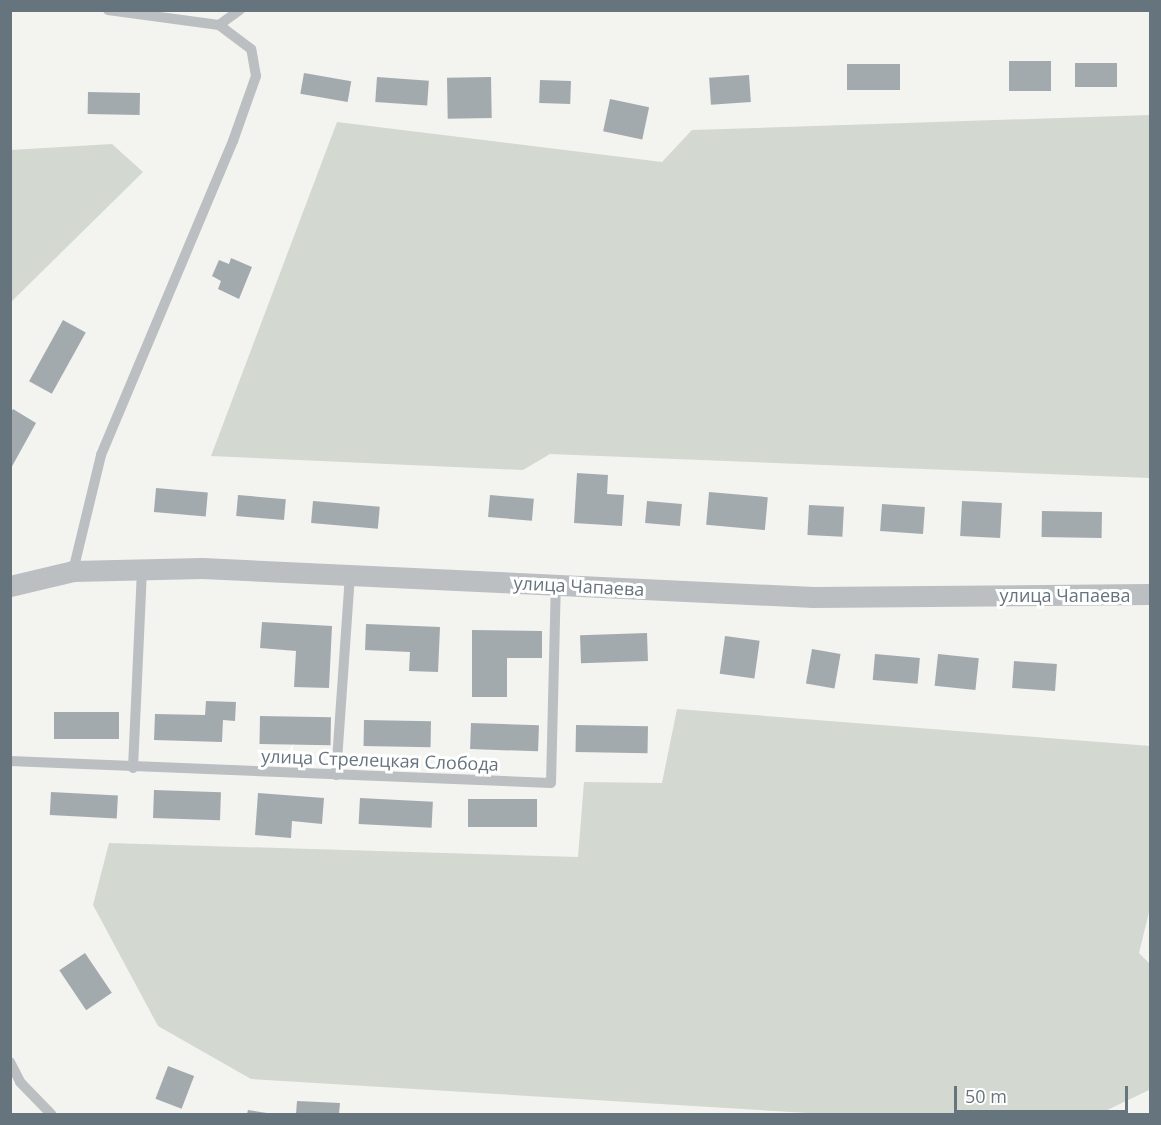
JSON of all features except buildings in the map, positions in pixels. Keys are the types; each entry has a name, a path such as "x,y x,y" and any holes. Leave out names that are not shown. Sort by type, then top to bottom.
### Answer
{"street":[{"name":"улица Чапаева","path":"10,586 73,571 142,569 350,575 813,597 1150,594"}],"lane":[{"path":"73,571 101,455 233,141 256,76 251,49 219,25 108,10"},
{"path":"219,25 240,10"},
{"path":"133,768 142,569"},
{"path":"336,775 350,575"},
{"name":"улица Стрелецкая Слобода","path":"10,761 133,768 550,783 556,585"},
{"path":"10,1062 20,1082 51,1114"}],"shaded area":[{"path":"1150,115 1150,478 550,454 523,470 211,456 337,122 662,162 692,130"},
{"path":"112,144 143,172 11,302 11,150"},
{"path":"677,709 1150,746 1150,908 1139,953 1150,964 1149,1090 1099,1114 808,1113 251,1079 158,1026 93,905 109,843 578,857 584,782 662,783"}]}
